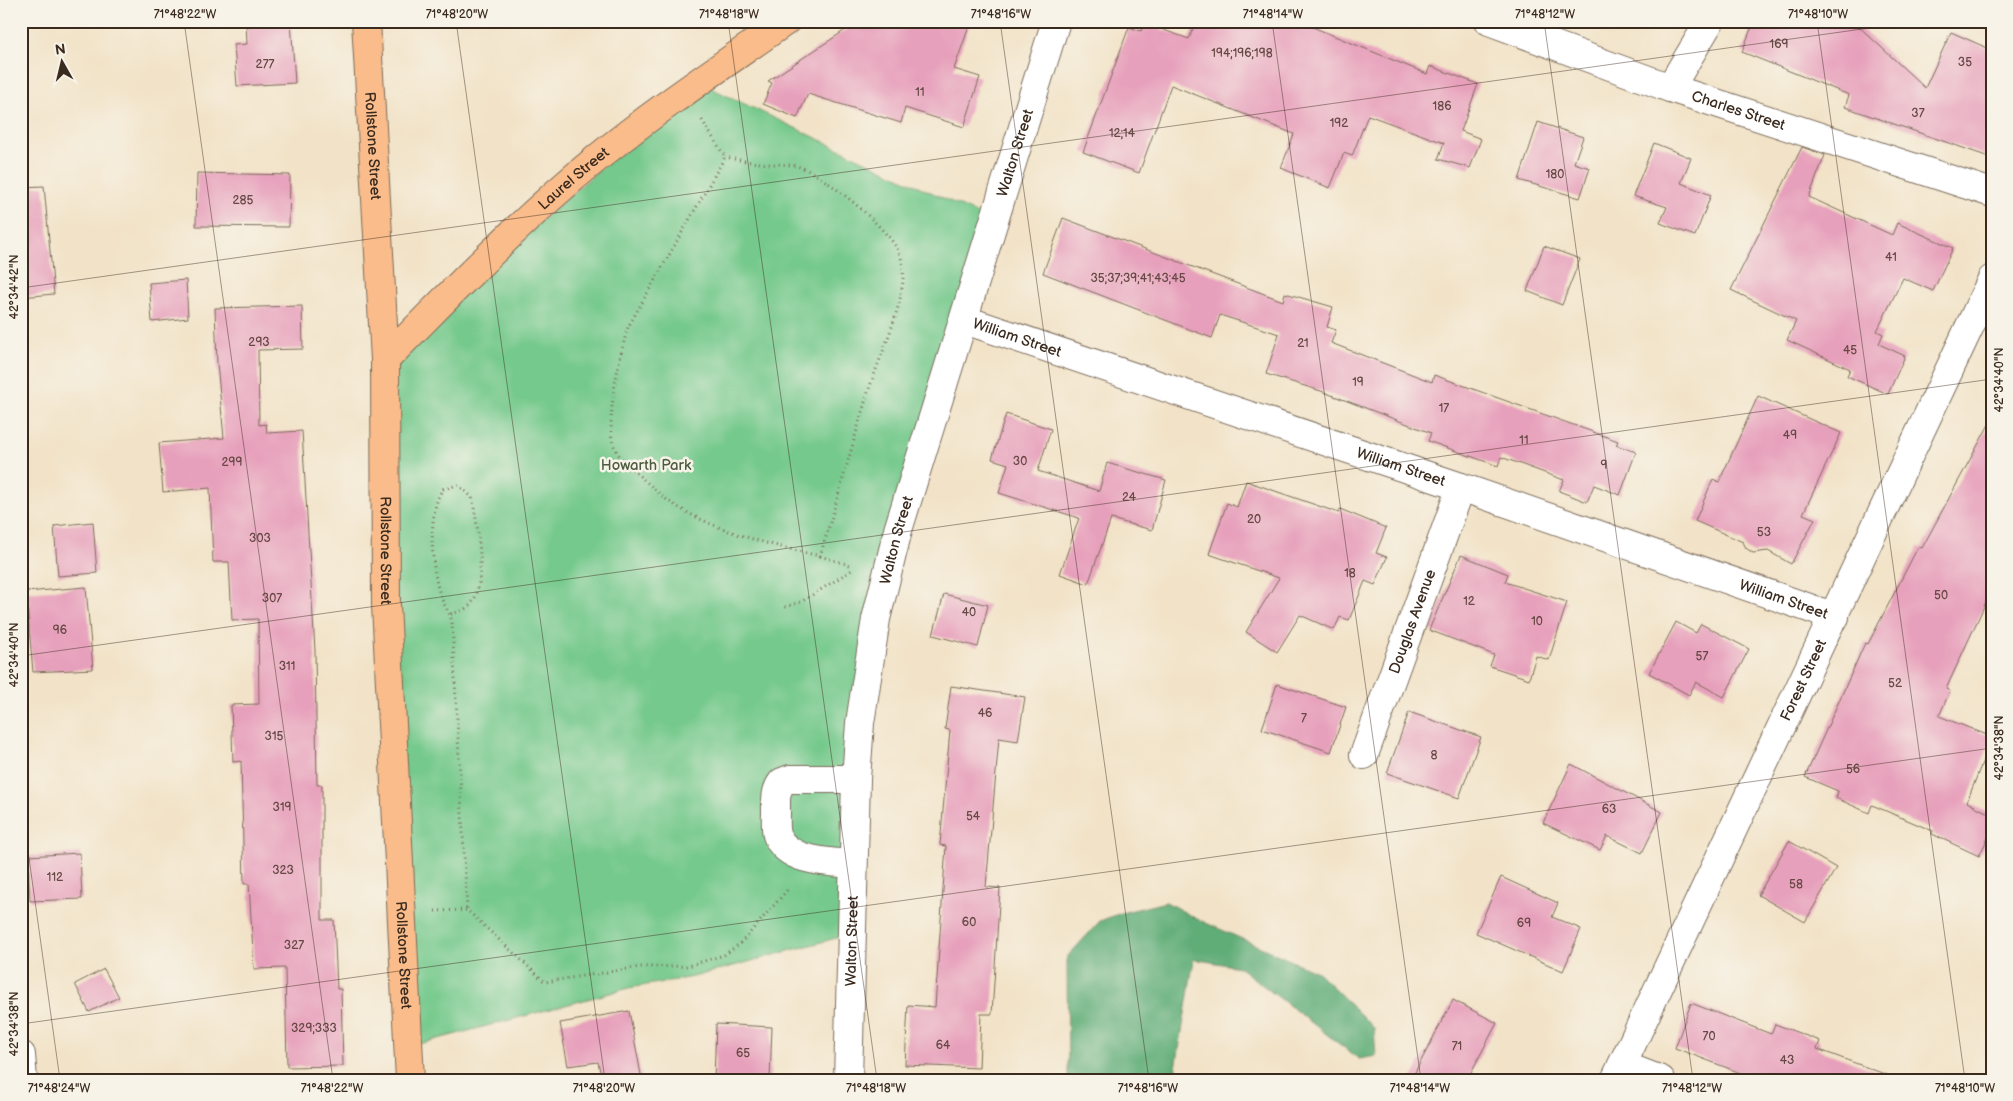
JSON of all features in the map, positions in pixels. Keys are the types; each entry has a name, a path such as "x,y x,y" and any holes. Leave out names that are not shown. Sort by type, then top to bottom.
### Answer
{"main road":[{"name":"Rollstone Street","path":"366,21 385,360 386,605 410,1080"},
{"name":"Laurel Street","path":"385,360 515,229 596,159 668,104 786,21"}],"street":[{"name":"Walton Street","path":"848,1080 856,780 860,723 867,668 886,574 1056,21"},
{"name":"Charles Street","path":"1488,21 1670,88 1992,193"},
{"path":"1670,88 1710,21"},
{"name":"Forest Street","path":"1619,1073 1992,280"},
{"name":"William Street","path":"965,320 1461,487 1835,617"},
{"name":"Douglas Avenue","path":"1364,755 1461,487"},
{"path":"853,864 822,861 802,856 789,849 777,836 776,794 778,786 790,779 856,780"},
{"path":"21,1055 23,1080"},
{"path":"1619,1073 1661,1080"}],"path":[{"path":"702,120 725,158"},
{"path":"725,158 759,163 787,163 814,173 831,184 881,229 896,247 902,262 903,280 900,300 868,393 844,480 820,556 742,536 707,522 673,504 628,467 617,453 612,440 620,353 628,327 725,158"},
{"path":"451,614 466,609 473,603 477,593 480,570 472,497 458,485 448,486 440,493 437,502 433,540 434,567 438,588 441,598 451,614 467,910 545,982 640,967 674,968 688,966 724,955 741,943 792,885 802,856"},
{"path":"785,607 801,602 856,567"},
{"path":"402,912 467,910"}],"green space":[{"name":"Howarth Park","path":"698,82 994,222 886,574 851,934 693,977 629,988 408,1047 385,360"},
{"path":"1166,902 1197,919 1319,973 1374,1028 1376,1056 1359,1059 1239,967 1194,959 1174,1080 1068,1080 1067,957 1100,921 1121,913"}],"building":[{"path":"246,21 291,21 295,83 237,86 234,45 247,44"},
{"path":"859,21 971,21 954,69 980,77 964,127 905,108 901,123 808,94 797,118 763,104 772,83 768,81"},
{"path":"1196,21 1298,21 1427,74 1430,66 1478,84 1461,131 1481,139 1470,168 1438,159 1444,143 1368,115 1352,156 1344,153 1330,188 1281,168 1294,134 1171,85 1139,173 1083,152 1129,27 1141,31 1144,23 1189,39"},
{"path":"1754,21 1853,21 1925,88 1951,32 1992,50 1992,158 1845,107 1849,95 1742,52"},
{"path":"1538,122 1583,137 1574,163 1590,168 1580,198 1519,180"},
{"path":"1654,143 1691,158 1681,183 1711,195 1695,236 1660,223 1667,207 1633,196"},
{"path":"1802,147 1825,155 1809,197 1892,235 1897,223 1953,248 1933,291 1903,278 1877,331 1883,334 1879,344 1905,356 1888,394 1847,376 1850,369 1787,340 1796,321 1731,290"},
{"path":"197,173 290,175 289,227 196,226"},
{"path":"44,186 54,294 21,297 21,187"},
{"path":"1063,218 1283,301 1285,293 1333,307 1327,327 1336,330 1331,343 1432,382 1434,375 1618,441 1616,445 1636,452 1620,495 1594,485 1587,502 1559,491 1564,480 1501,457 1498,466 1428,441 1431,433 1321,391 1266,374 1279,334 1220,315 1212,338 1043,273"},
{"path":"1544,246 1580,259 1562,305 1527,291"},
{"path":"186,280 188,318 152,322 149,283"},
{"path":"302,306 303,349 258,350 259,425 266,424 267,433 302,431 315,651 317,785 322,785 322,920 334,920 337,989 341,989 343,1066 287,1067 285,968 254,969 249,884 244,884 241,761 233,762 231,705 259,704 258,619 232,620 229,562 213,562 210,488 163,492 159,443 224,438 217,363 215,308"},
{"path":"1758,396 1841,433 1803,514 1815,519 1791,564 1768,551 1753,553 1746,548 1743,542 1695,521 1713,479 1719,482"},
{"path":"1006,414 1051,429 1038,471 1099,491 1107,463 1166,480 1152,530 1111,519 1088,584 1060,574 1079,518 999,493 1008,464 992,459"},
{"path":"1992,419 1992,589 1946,689 1950,691 1939,716 1992,737 1967,802 1992,815 1992,830 1979,856 1932,834 1933,831 1872,805 1869,813 1836,798 1838,791 1805,777 1865,643 1868,644 1918,547 1922,548"},
{"path":"1246,481 1339,513 1340,509 1386,528 1376,553 1387,557 1375,585 1365,581 1349,620 1340,617 1334,630 1300,615 1277,652 1246,632 1279,578 1209,554 1227,503 1237,507"},
{"path":"93,522 97,573 58,576 54,526"},
{"path":"1461,555 1508,574 1505,582 1567,602 1549,660 1536,656 1529,679 1490,666 1494,655 1429,630"},
{"path":"86,587 93,669 33,672 26,592"},
{"path":"944,594 988,605 978,647 933,635"},
{"path":"1676,622 1696,633 1701,624 1749,649 1724,697 1696,682 1689,695 1649,673"},
{"path":"1277,684 1346,707 1331,752 1262,729"},
{"path":"951,686 1025,697 1018,741 999,738 986,887 1000,888 992,1014 981,1014 979,1068 905,1065 908,1005 935,1007 946,846 940,845 950,730 945,729"},
{"path":"1409,712 1481,737 1459,798 1387,773"},
{"path":"1571,764 1662,812 1642,853 1607,836 1600,850 1543,823"},
{"path":"1789,841 1836,868 1805,922 1758,895"},
{"path":"80,853 82,899 30,901 28,856"},
{"path":"1501,877 1558,903 1552,917 1581,929 1563,971 1476,933"},
{"path":"104,969 119,997 89,1012 75,984"},
{"path":"1453,1000 1497,1023 1467,1080 1411,1080"},
{"path":"1691,1003 1771,1034 1775,1024 1820,1041 1817,1049 1890,1076 1889,1080 1759,1080 1675,1048"},
{"path":"629,1011 642,1080 602,1080 598,1062 568,1066 560,1023"},
{"path":"716,1024 772,1027 770,1080 714,1080"}]}
